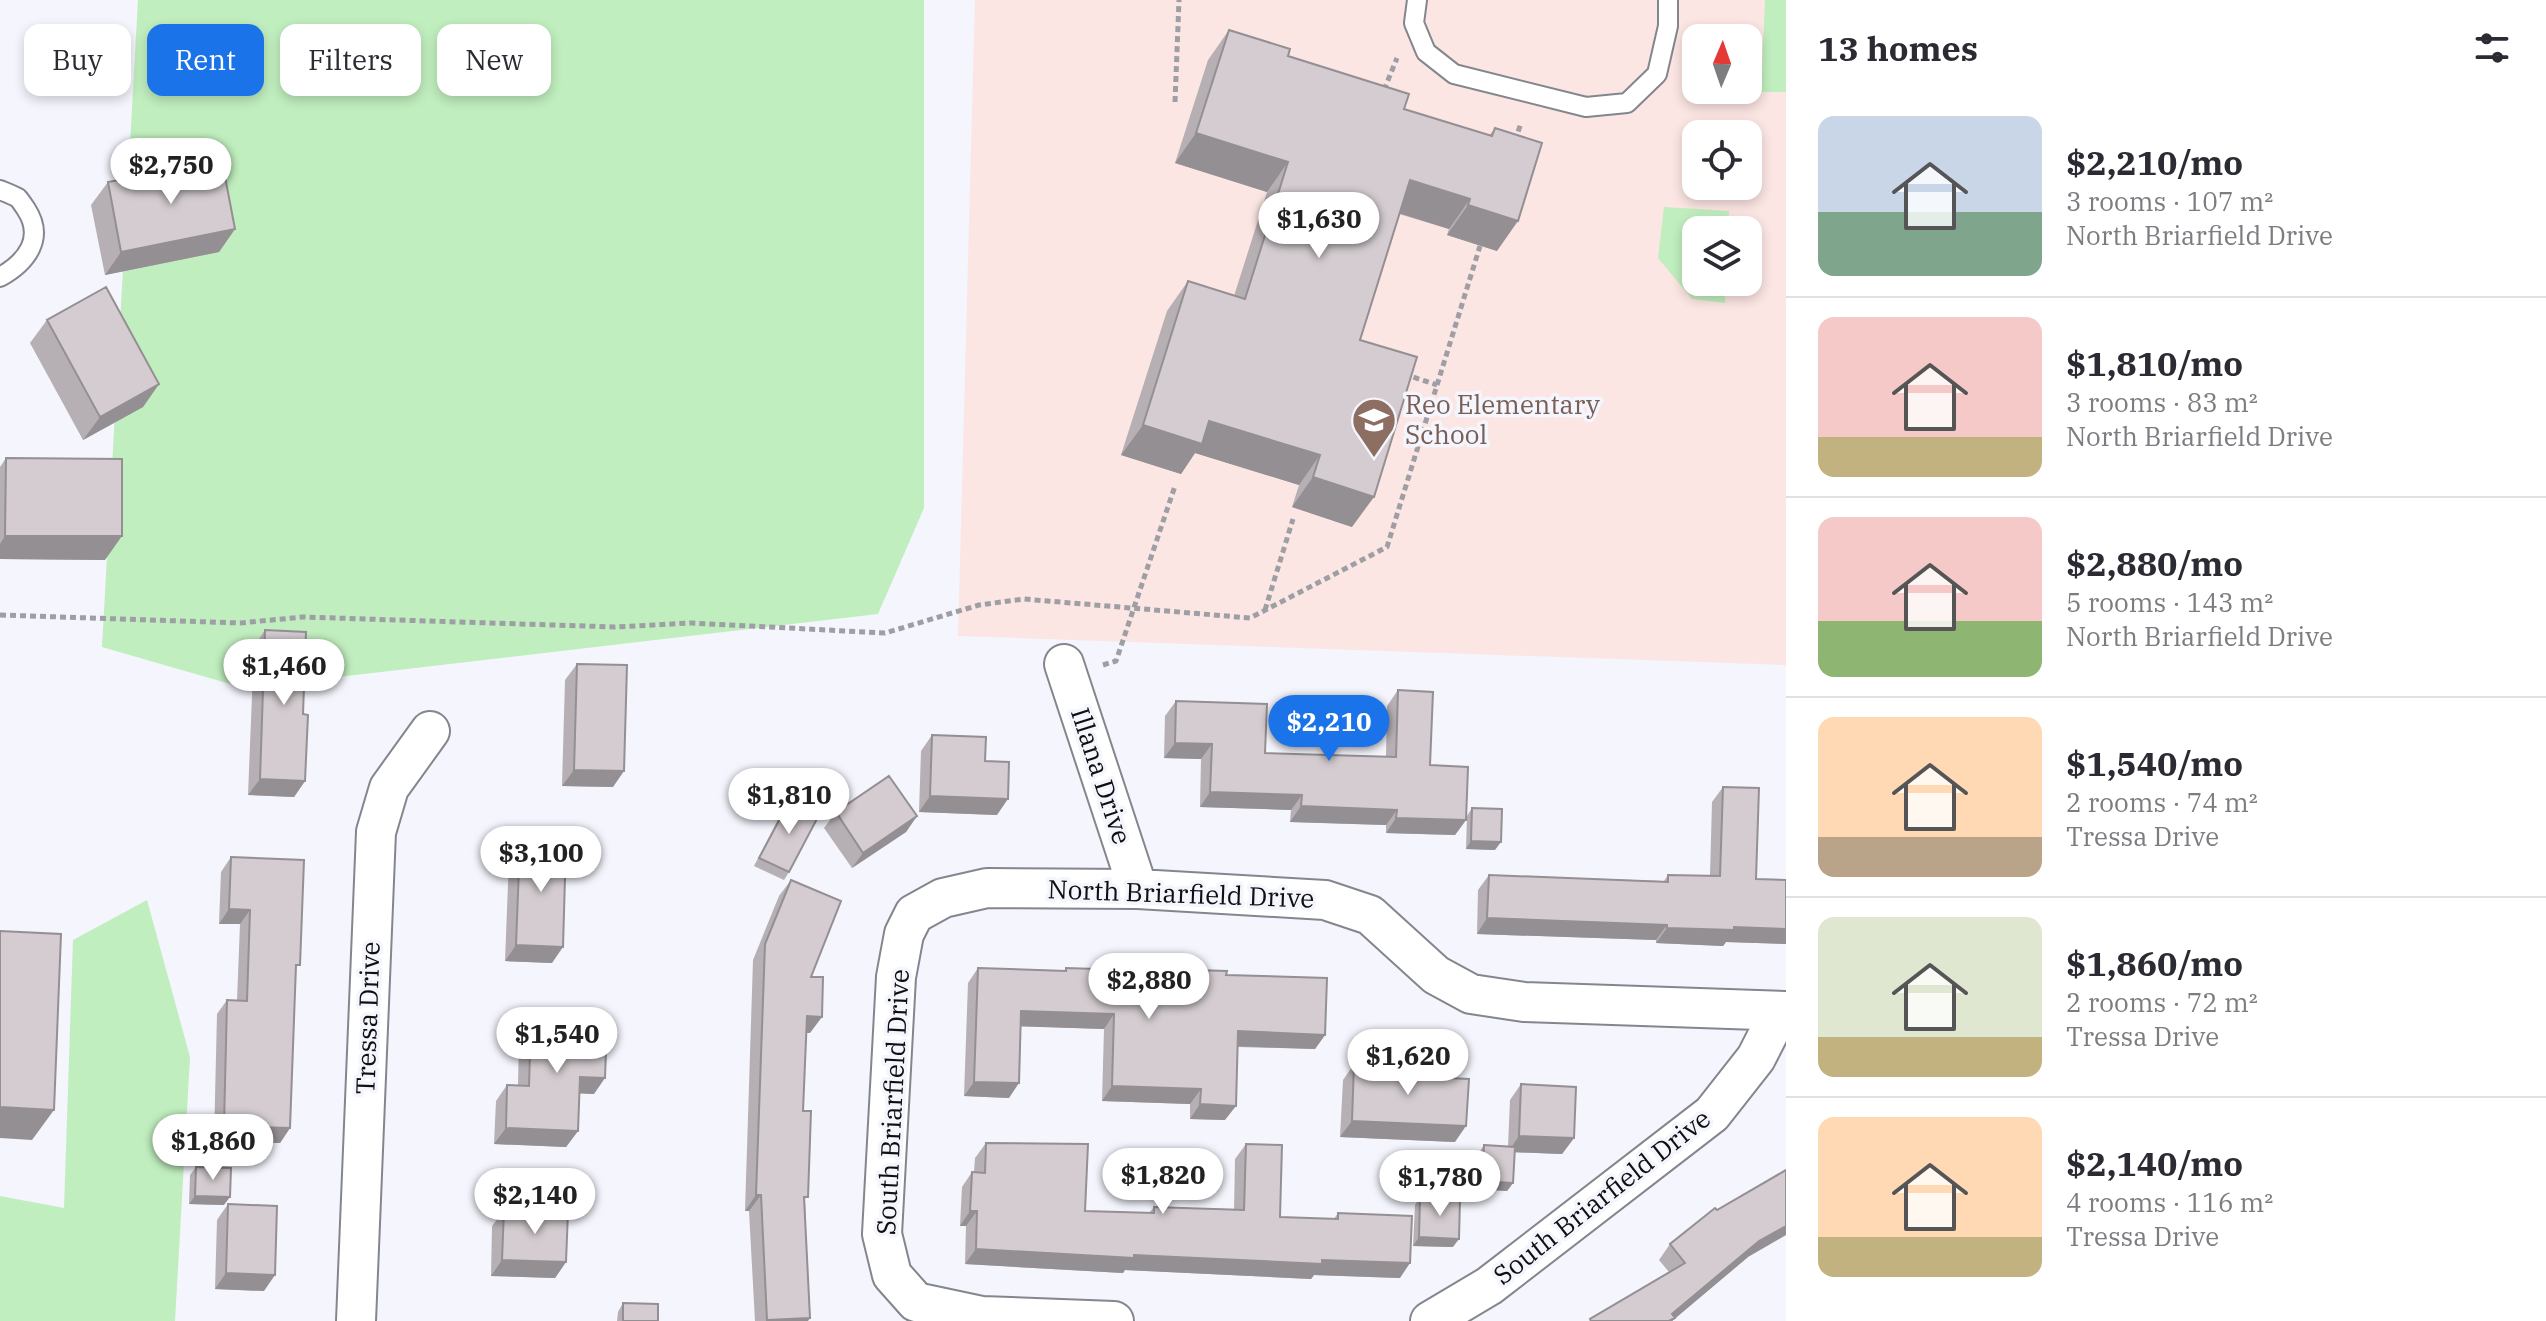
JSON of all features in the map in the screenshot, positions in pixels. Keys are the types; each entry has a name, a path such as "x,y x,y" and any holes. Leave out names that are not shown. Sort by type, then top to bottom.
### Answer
{"street":[{"name":"Illana Drive","path":"1064,664 1138,889"},
{"name":"Tressa Drive","path":"356,1321 376,832 389,788 430,731"},
{"name":"North Briarfield Drive","path":"904,934 914,914 943,898 987,888 1138,889 1325,900 1370,915 1436,975 1471,994 1524,1002 1783,1011"},
{"name":"South Briarfield Drive","path":"904,934 896,977 882,1234 892,1275 916,1302 969,1313 1114,1321"},
{"name":"South Briarfield Drive","path":"1430,1321 1489,1286 1712,1114 1756,1058 1783,1011"}],"lane":[{"path":"1417,0 1414,23 1426,52 1454,74 1586,107 1627,103 1657,74 1668,26 1668,0"},
{"path":"0,190 19,199 31,217 35,232 32,249 21,264 0,277"}],"path":[{"path":"1175,102 1179,0"},
{"path":"1380,99 1397,58"},
{"path":"1513,146 1521,123"},
{"path":"0,615 240,623 303,617 615,627 691,623 885,633 979,605 1024,599 1250,618 1387,547 1480,246"},
{"path":"1394,371 1437,385"},
{"path":"1102,676 1104,663 1116,661 1175,486"},
{"path":"1265,611 1293,519"}],"shaded area":[{"name":"Reo Elementary School","path":"975,0 1786,0 1786,665 958,636"}],"green space":[{"path":"138,0 924,0 924,508 878,614 244,688 102,647"},
{"path":"1765,0 1786,0 1786,92 1762,92"},
{"path":"1664,207 1729,211 1729,216 1682,216 1682,287 1658,258"},
{"path":"1690,296 1725,296 1725,303 1692,299"},
{"path":"147,900 190,1057 175,1321 0,1321 0,1196 64,1208 73,940"}],"building":[{"path":"1229,30 1290,49 1288,56 1409,94 1404,109 1492,136 1495,128 1542,143 1518,221 1468,205 1470,199 1410,180 1360,340 1417,357 1374,497 1313,477 1320,455 1209,421 1202,444 1143,425 1188,281 1245,299 1288,162 1196,133"},
{"path":"222,161 235,229 121,252 108,182"},
{"path":"106,287 159,384 100,417 47,320"},
{"path":"6,458 122,459 122,536 5,536"},
{"path":"265,630 306,632 303,714 308,715 305,781 260,779"},
{"path":"577,664 627,665 624,771 574,770"},
{"path":"1398,690 1433,692 1430,765 1468,767 1466,820 1396,818 1397,810 1301,806 1302,795 1210,792 1212,744 1175,743 1176,701 1267,704 1265,753 1396,757"},
{"path":"932,735 986,737 985,761 1009,762 1008,799 930,796"},
{"path":"889,776 917,816 863,853 836,812"},
{"path":"1723,787 1759,788 1756,879 1786,880 1786,929 1667,928 1667,925 1487,918 1489,875 1668,882 1668,875 1720,876"},
{"path":"790,800 819,815 789,872 759,858"},
{"path":"1472,808 1502,809 1501,842 1471,841"},
{"path":"520,842 566,843 563,947 516,945"},
{"path":"231,857 304,860 300,965 296,965 290,1128 224,1126 227,1000 247,1001 250,910 229,909"},
{"path":"791,880 841,901 811,977 823,977 822,1017 807,1016 803,1111 811,1111 808,1197 804,1197 810,1318 767,1320 761,1195 756,1195 765,944"},
{"path":"0,931 61,934 54,1110 0,1107"},
{"path":"978,968 1066,971 1066,968 1162,969 1227,971 1226,975 1327,978 1325,1035 1238,1031 1236,1106 1200,1104 1201,1089 1112,1086 1114,1014 1021,1011 1019,1083 974,1082"},
{"path":"531,1020 607,1023 605,1078 580,1077 578,1131 506,1128 507,1085 529,1086"},
{"path":"1354,1064 1407,1067 1406,1076 1469,1079 1466,1126 1352,1121"},
{"path":"1521,1084 1576,1087 1574,1138 1519,1136"},
{"path":"986,1143 1088,1144 1085,1211 1154,1213 1154,1207 1244,1210 1246,1144 1282,1145 1280,1217 1338,1219 1338,1213 1412,1216 1410,1263 1322,1260 1322,1264 1134,1255 1134,1258 976,1249 977,1211 970,1211 972,1172 985,1173"},
{"path":"1484,1145 1515,1147 1513,1183 1482,1181"},
{"path":"196,1167 231,1168 230,1197 195,1196"},
{"path":"1786,1170 1786,1226 1759,1241 1672,1314 1675,1318 1669,1321 1591,1321 1685,1263 1670,1244 1715,1208 1717,1210"},
{"path":"1420,1197 1460,1198 1459,1239 1419,1237"},
{"path":"228,1204 277,1206 275,1275 226,1273"},
{"path":"504,1210 568,1212 566,1262 502,1260"},
{"path":"623,1303 658,1304 658,1321 623,1321"}],"place":[{"name":"Reo Elementary School","path":"1374,459"}]}
